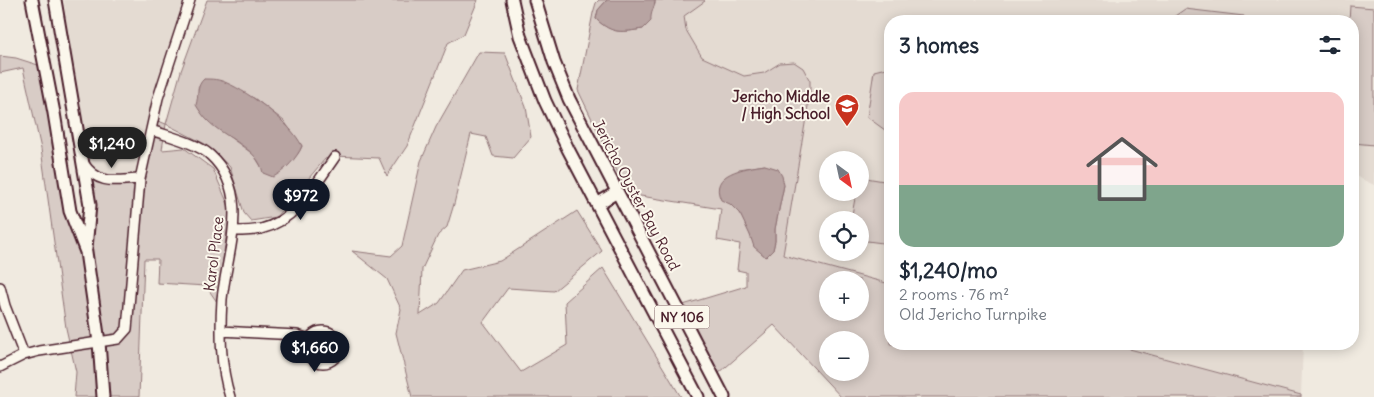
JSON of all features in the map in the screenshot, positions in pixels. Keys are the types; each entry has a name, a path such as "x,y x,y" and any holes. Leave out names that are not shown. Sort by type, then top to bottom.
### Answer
{"main road":[{"path":"32,0 54,113 70,211 86,252"},
{"path":"55,0 90,205 86,252 99,342 103,397"},
{"name":"NY 106","path":"512,0 520,36 545,101 596,204 698,397"},
{"name":"Jericho Oyster Bay Road","path":"535,0 554,62 569,99 724,397"},
{"path":"596,204 616,192"}],"street":[{"path":"0,368 24,355 39,351 118,339 127,329 140,179 167,69 190,0"},
{"name":"Karol Place","path":"151,130 201,149 210,155 218,164 231,189 233,231 222,299 221,331 222,367 230,397"},
{"path":"233,231 259,229 287,217 306,197 336,157"},
{"path":"82,161 92,174 103,180 140,179"},
{"path":"0,288 24,355"},
{"path":"221,331 297,335 309,339"}],"shaded area":[{"path":"64,0 189,0 139,178 103,179 83,160 72,85"},
{"path":"207,0 478,0 464,34 448,43 407,146 387,176 379,158 334,156 325,159 276,217 251,221 244,213 230,167 205,144 166,124 181,71","holes":["204,79 254,98 284,121 302,146 298,154 285,169 262,168 254,155 208,121 199,109 198,88"]},
{"path":"599,0 607,0 598,10 596,19 608,28 624,31 643,29 655,4 655,0 704,0 684,16 686,30 702,57 744,76 764,73 780,63 794,62 803,68 810,81 810,94 783,255 842,271 819,271 819,321 869,321 869,278 884,282 884,350 1133,350 1301,395 1301,397 841,397 826,381 869,381 869,331 819,331 819,373 774,325 718,374 683,305 746,286 746,272 737,270 740,244 717,240 721,209 628,194 578,90 593,13","holes":["765,165 784,185 775,229 773,250 766,257 756,247 745,222 730,204 739,169"]},
{"path":"607,0 655,0 651,21 643,29 618,31 608,28 596,19 598,10"},
{"name":"Jericho Middle / High School","path":"704,0 1374,0 1374,185 1359,178 1359,15 884,15 884,282 869,278 869,271 842,271 783,255 810,94 780,63 764,73 744,76 702,57 686,30 684,15"},
{"path":"1350,6 1374,8 1374,145 1359,144 1359,15 1349,15"},
{"path":"1185,9 1236,15 1176,15"},
{"path":"479,52 505,53 526,107 531,137 513,158 493,156 486,137 471,134 447,227 438,235 422,269 420,315 439,303 462,270 500,261 577,211 602,251 554,291 508,288 483,322 521,372 567,345 565,302 603,268 681,397 412,397 396,333 401,309 387,279 352,251 391,256 402,246 421,161 436,127"},
{"path":"0,56 16,58 38,65 68,210 86,251 83,160 103,179 139,178 153,119 166,124 162,150 184,148 213,169 230,209 217,302 206,286 157,283 158,259 144,259 139,397 74,397 76,372 66,328 41,149 23,68 0,73"},
{"path":"884,68 884,129 867,117 874,71"},
{"path":"204,79 221,81 236,88 258,101 280,119 297,137 302,146 294,160 273,177 263,173 255,156 214,126 196,105 199,88"},
{"path":"765,165 778,169 784,185 775,229 773,250 766,257 754,247 740,214 730,204 721,200 718,191 724,178 731,174 739,170"},
{"path":"869,178 884,181 884,243 869,241 869,211 853,211 855,201 869,201"},
{"path":"1133,350 1303,350 1301,395"}],"place":[{"name":"Jericho Middle / High School","path":"847,127"}]}
